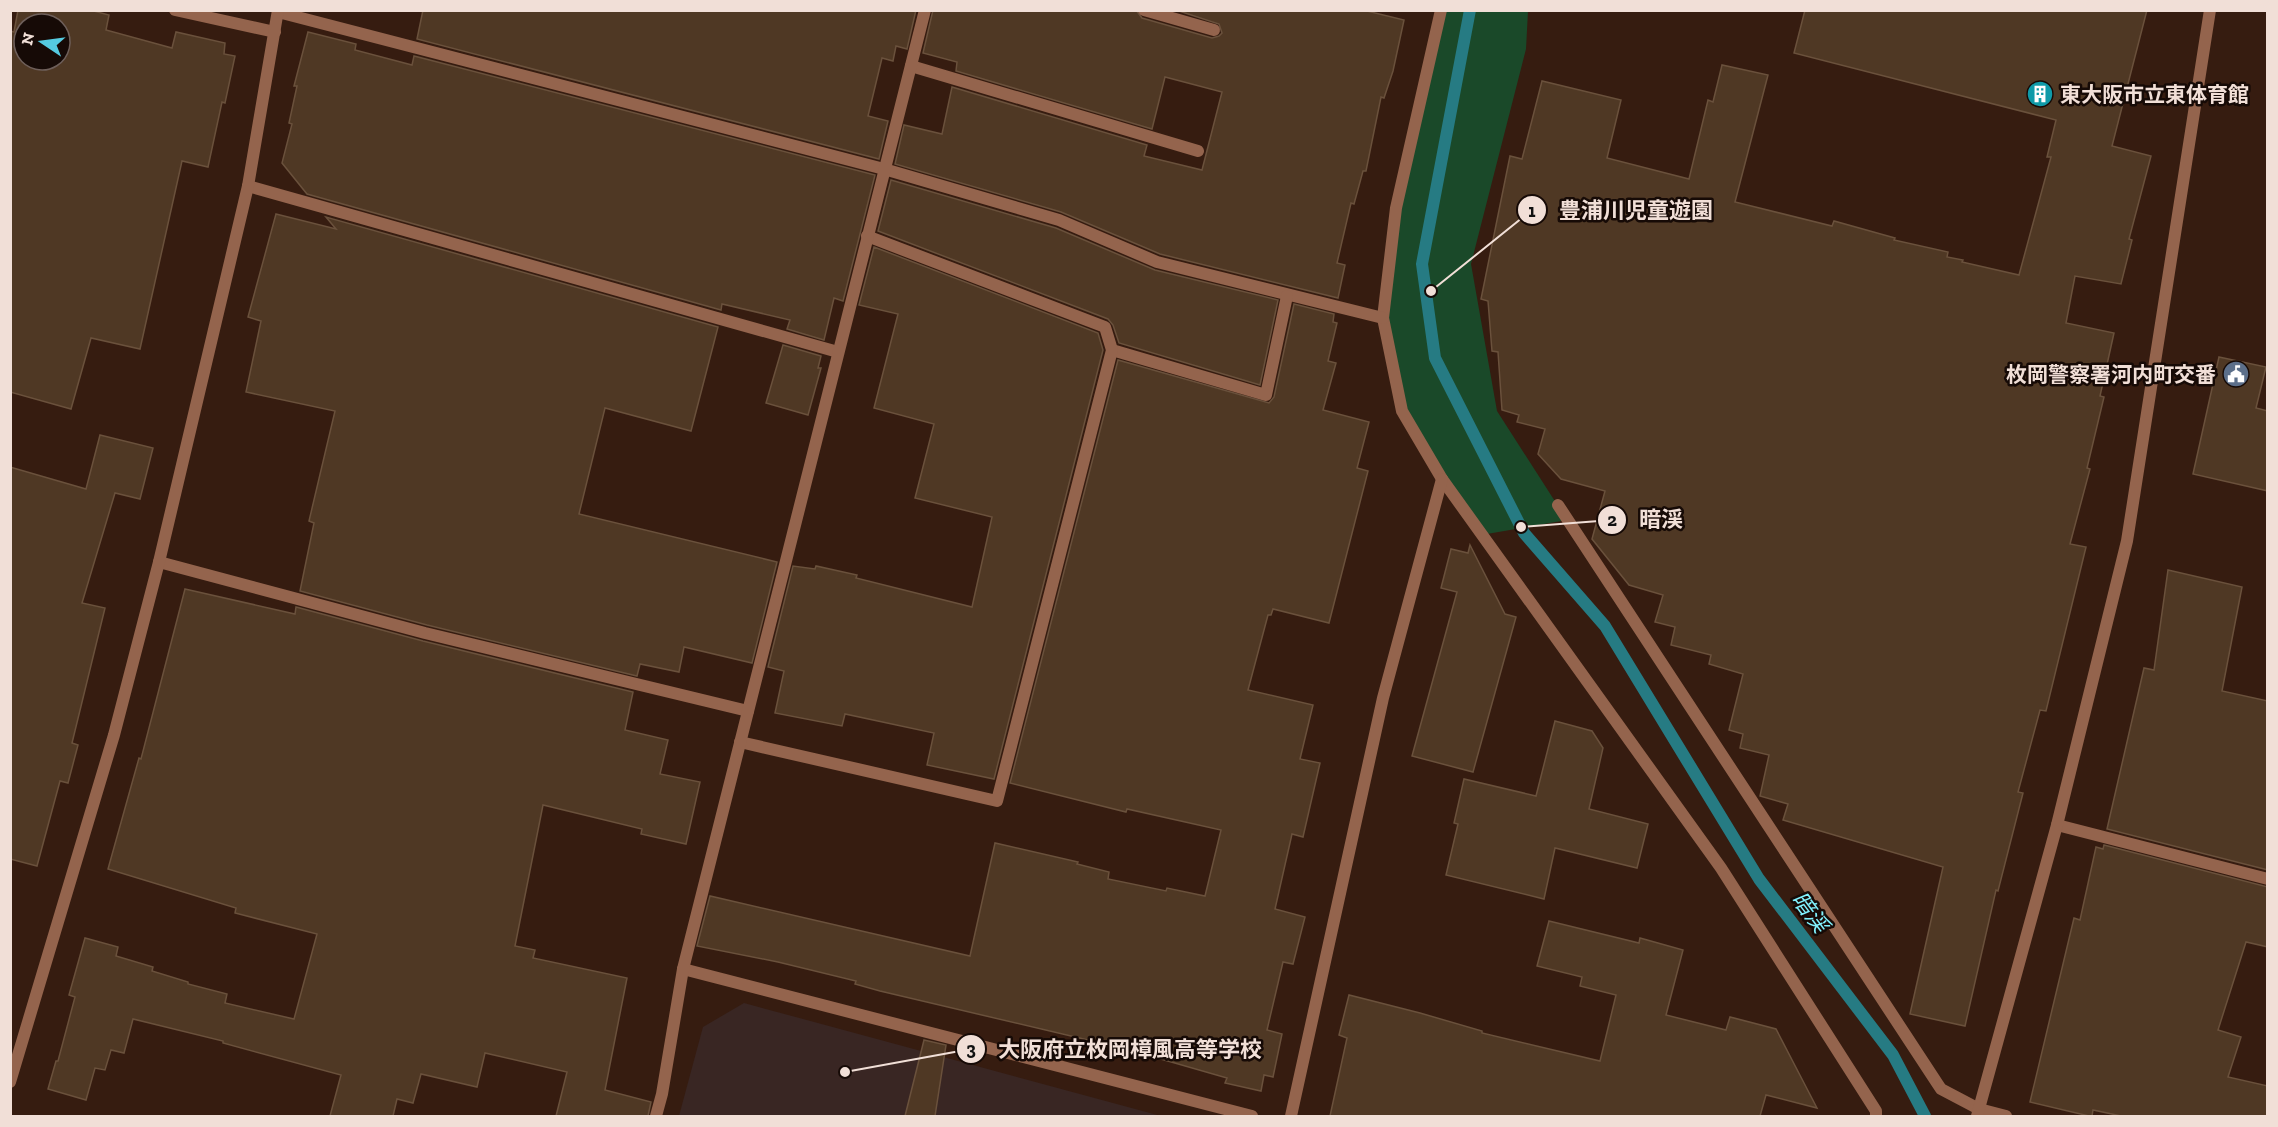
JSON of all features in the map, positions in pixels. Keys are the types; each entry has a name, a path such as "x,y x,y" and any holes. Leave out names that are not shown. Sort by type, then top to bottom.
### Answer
{"street":[{"path":"175,10 275,32"},
{"path":"1144,10 1214,30"},
{"path":"1441,10 1396,208 1383,318 1401,411 1442,479 1721,868 1876,1111 1876,1116"},
{"path":"1978,1113 2057,825 2127,542 2210,10"},
{"path":"10,1082 114,735 159,562 248,186 278,11 884,169 1059,220 1158,262 1287,296 1383,318"},
{"path":"656,1116 662,1094 683,969 911,66 921,11"},
{"path":"911,66 1198,151"},
{"path":"248,186 838,352"},
{"path":"740,742 997,801 1112,350 1105,327 867,236"},
{"path":"1112,350 1266,395 1287,296"},
{"path":"1291,1116 1383,698 1442,479"},
{"path":"1558,505 1941,1089 1978,1113 2006,1116"},
{"path":"159,562 425,633 748,711"},
{"path":"2057,825 2268,879"},
{"path":"683,969 1252,1116"}],"shaded area":[{"path":"744,1003 1161,1116 679,1116 703,1027"}],"green space":[{"path":"1441,11 1528,11 1526,49 1471,264 1497,411 1567,520 1481,535 1405,416 1383,318 1395,216"}],"building":[{"path":"18,10 90,10 109,15 106,30 172,48 176,32 225,43 224,54 235,56 208,167 182,161 140,349 91,338 71,409 10,392 10,31 12,32 12,72 72,72 72,12 18,12"},
{"path":"423,10 916,10 907,49 896,46 893,61 882,58 868,116 888,121 879,159 417,39"},
{"path":"933,10 1136,10 1142,18 1212,38 1222,33 1219,24 1176,10 1363,10 1404,20 1393,71 1384,98 1381,97 1366,171 1363,171 1354,204 1351,203 1337,263 1345,265 1338,298 1160,254 1061,212 895,164 904,125 942,134 952,87 1147,145 1144,156 1202,170 1222,92 1165,77 1152,129 956,71 957,62 923,53"},
{"path":"1805,10 2147,10 2112,146 2151,156 2129,239 2132,240 2121,284 2075,276 2066,323 2114,333 2100,396 2104,397 2087,468 2090,469 2070,544 2086,547 2046,711 2040,710 2018,792 2023,793 1998,891 1996,890 1965,1026 1910,1014 1943,867 1783,820 1788,804 1760,796 1769,755 1740,748 1743,734 1729,730 1743,674 1709,664 1711,655 1671,645 1675,627 1655,622 1663,595 1629,585 1592,539 1605,491 1561,479 1538,454 1545,429 1517,422 1519,415 1502,410 1498,352 1492,351 1488,301 1481,299 1510,156 1522,159 1542,81 1621,100 1607,158 1689,179 1708,100 1713,102 1722,65 1768,75 1735,202 1832,226 1834,221 1895,238 1894,240 1948,252 1947,257 1963,260 1962,262 2019,275 2051,157 2047,157 2056,120 1794,53"},
{"path":"308,32 356,44 355,50 412,65 414,56 875,175 843,301 834,298 824,340 787,329 790,320 722,304 721,310 307,194 282,163 292,124 289,123 297,86 294,86"},
{"path":"891,180 1056,228 1155,270 1278,300 1260,385 1119,343 1113,325 1108,319 878,231"},
{"path":"276,214 336,229 326,217 718,327 691,431 605,408 579,514 777,562 752,663 684,647 679,672 640,664 637,676 427,625 300,591 314,523 309,521 335,411 246,392 261,321 248,317"},
{"path":"874,247 1098,333 1103,350 994,779 927,765 934,733 845,714 842,726 775,713 784,671 768,667 793,566 815,569 816,566 857,575 856,578 972,607 992,517 915,498 934,424 874,408 898,314 859,305"},
{"path":"1294,304 1334,314 1333,322 1337,323 1328,361 1336,363 1323,410 1369,422 1357,468 1368,471 1329,623 1273,609 1271,615 1268,615 1248,690 1313,705 1300,759 1320,763 1303,837 1292,834 1275,909 1305,917 1293,964 1283,962 1267,1030 1282,1034 1273,1077 1264,1075 1261,1091 1225,1083 1227,1078 1126,1049 880,991 855,984 856,981 778,962 697,946 710,896 970,956 995,843 1078,862 1077,864 1109,872 1108,879 1166,891 1167,888 1205,896 1221,830 1127,809 1126,812 1010,783 1118,360 1269,403 1274,397"},
{"path":"783,345 821,356 818,368 821,368 808,415 766,403"},
{"path":"2219,357 2266,367 2256,408 2268,411 2268,491 2193,474"},
{"path":"100,435 153,448 140,499 115,493 82,603 105,608 72,743 78,745 68,783 60,781 37,866 10,859 10,467 86,489"},
{"path":"1470,545 1505,614 1516,617 1473,772 1412,756 1457,592 1441,588 1451,549 1468,553"},
{"path":"2168,570 2242,587 2222,691 2268,701 2268,870 2107,829 2144,668 2154,670"},
{"path":"185,589 295,614 296,607 423,641 633,692 625,730 668,740 660,774 700,782 686,844 641,834 642,829 543,805 515,946 535,950 533,958 627,978 605,1090 651,1102 648,1116 556,1116 567,1072 485,1053 477,1087 421,1074 413,1103 397,1099 393,1116 330,1116 341,1075 223,1043 223,1041 133,1019 124,1053 111,1050 105,1070 95,1068 86,1100 48,1089 75,997 69,995 85,938 118,947 116,956 153,967 152,971 188,982 188,984 227,994 225,1003 294,1019 317,934 235,913 236,908 108,869 139,758 141,759"},
{"path":"1555,721 1592,731 1603,748 1589,809 1648,824 1637,868 1555,848 1544,899 1446,875 1458,824 1454,823 1464,779 1536,796"},
{"path":"2104,845 2268,887 2268,947 2246,942 2218,1030 2241,1037 2228,1077 2268,1086 2268,1116 2121,1116 2093,1110 2092,1116 2089,1116 2030,1102 2074,918 2080,920 2096,847 2103,849"},
{"path":"1549,921 1639,943 1640,938 1683,950 1666,1015 1726,1030 1730,1017 1776,1029 1817,1108 1766,1095 1760,1116 1330,1116 1347,1038 1339,1035 1349,995 1420,1013 1482,1031 1482,1033 1600,1061 1616,995 1580,986 1582,977 1537,966"},
{"path":"924,1040 946,1045 935,1116 905,1116"}],"waterway":[{"name":"暗渓","path":"1470,10 1422,264 1435,358 1524,533 1605,626 1759,879 1893,1055 1925,1116"}],"place":[{"name":"東大阪市立東体育館","path":"2040,94"},
{"name":"豊浦川児童遊園","path":"1431,291"},
{"name":"枚岡警察署河内町交番","path":"2236,374"},
{"name":"暗渓","path":"1521,527"},
{"name":"大阪府立枚岡樟風高等学校","path":"845,1072"}]}
